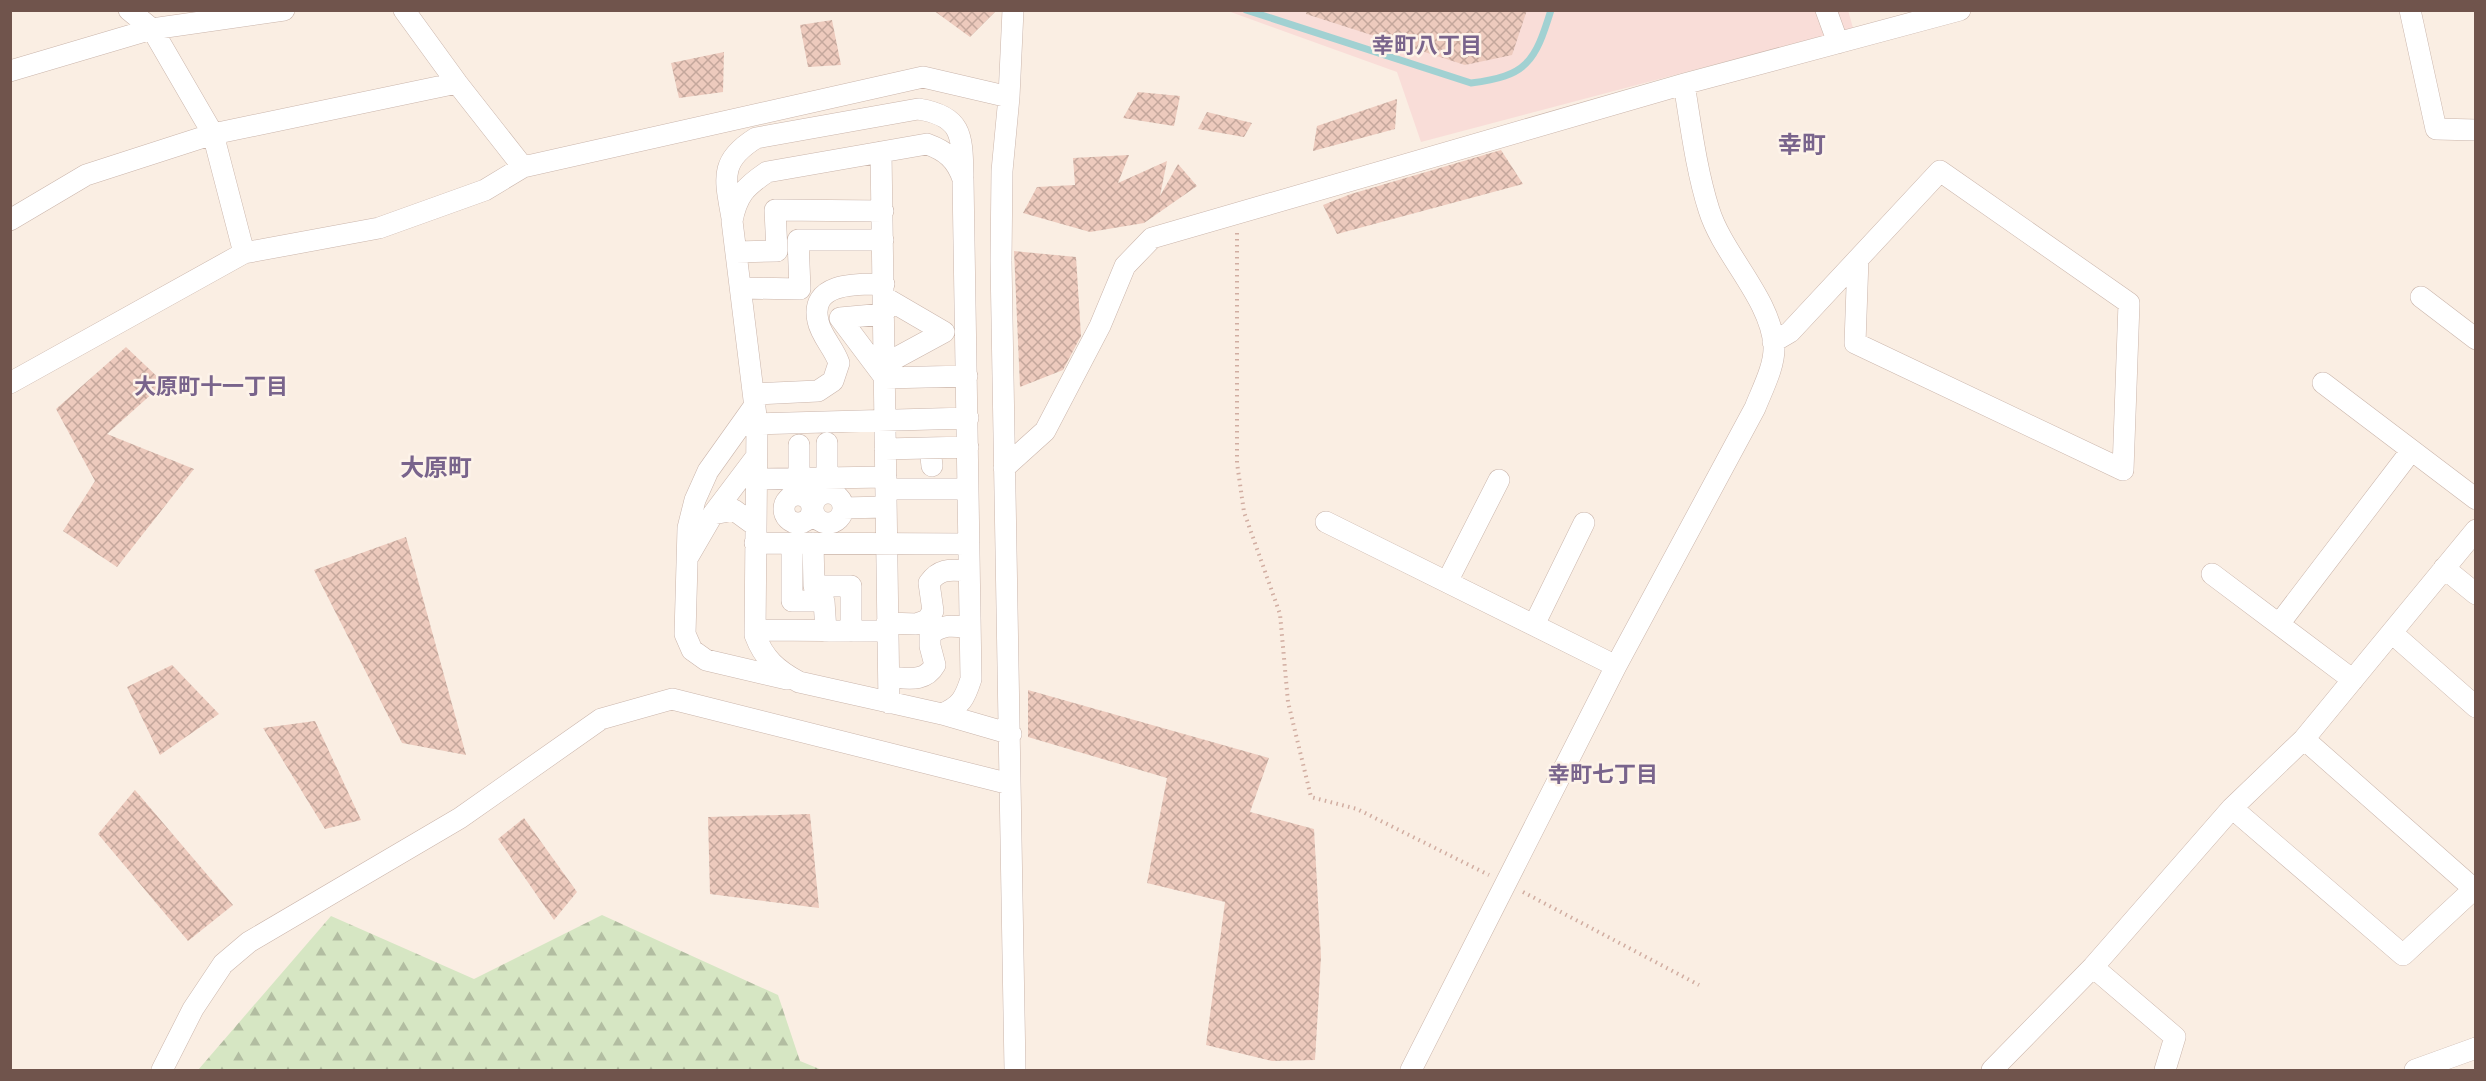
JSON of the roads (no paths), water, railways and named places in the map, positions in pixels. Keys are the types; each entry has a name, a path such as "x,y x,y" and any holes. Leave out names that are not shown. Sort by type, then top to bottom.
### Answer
{"street":[{"path":"129,10 152,29 213,134 244,253"},
{"path":"10,71 152,29 284,10"},
{"path":"405,10 457,83 523,167"},
{"path":"1013,10 1009,97 1002,171 1004,468 1011,734 1015,1071"},
{"path":"1826,10 1838,43"},
{"path":"1004,468 1045,431 1100,326 1125,266 1152,238 1683,84 1960,10"},
{"path":"2410,10 2436,129 2475,130"},
{"path":"10,382 244,253 379,228 485,190 523,167 923,77 1009,97"},
{"path":"10,220 86,175 213,134 457,83"},
{"path":"1411,1071 1616,666 1755,408 1770,367 1773,342 1769,323 1709,212 1697,163 1683,84"},
{"path":"799,682 778,670 762,653 755,630 755,408 725,178 728,164 737,150 756,138 918,109 937,112 951,119 959,131 962,146 971,679 966,697 958,707 942,714"},
{"path":"732,221 736,202 749,184 767,172 927,144 944,150 958,164 963,179"},
{"path":"882,152 889,703"},
{"path":"1773,342 1790,332 1858,259 1940,171 2129,303 2122,470 1855,343 1858,259"},
{"path":"736,252 777,251 775,210 883,211"},
{"path":"741,288 800,289 798,240 883,240"},
{"path":"885,371 944,332 884,298 846,284 829,290 818,304 817,320 834,347 839,363 833,381 818,391 755,408 704,481 687,528 685,634 692,650 706,660 942,714 1011,734"},
{"path":"2421,297 2475,339"},
{"path":"884,298 840,318 885,371 967,376"},
{"path":"2323,383 2475,499"},
{"path":"755,408 885,421 968,418"},
{"path":"827,443 827,478"},
{"path":"799,445 799,478"},
{"path":"885,449 931,457 968,447"},
{"path":"2278,624 2411,451"},
{"path":"687,559 713,514 756,457"},
{"path":"756,479 827,478 932,498 969,489"},
{"path":"1447,582 1498,480"},
{"path":"756,526 784,509 788,519 796,523 806,521 819,496 829,493 838,497 843,508 886,491"},
{"path":"713,514 734,510 756,526 803,543 969,544"},
{"path":"1326,522 1616,666"},
{"path":"1534,625 1584,523"},
{"path":"1992,1071 2093,967 2232,808 2304,740 2475,530"},
{"path":"803,543 792,601 824,601 826,631"},
{"path":"803,543 814,586 851,586 851,631"},
{"path":"2444,568 2475,594"},
{"path":"755,630 851,631 916,624 927,620 933,611 929,583 935,573 946,569 969,571"},
{"path":"2212,574 2353,680"},
{"path":"889,677 920,679 930,674 935,665 930,646 930,635 937,628 947,626 970,628"},
{"path":"2392,633 2475,707"},
{"path":"162,1071 193,1010 223,964 249,942 460,818 601,719 672,699 1010,784"},
{"path":"2232,808 2403,955 2474,889 2304,740"},
{"path":"2093,967 2175,1037 2165,1071"},
{"path":"2415,1071 2475,1048"}],"waterway":[{"path":"1246,10 1471,83 1505,76 1517,71 1526,63 1540,42 1551,10"}],"district":[{"name":"幸町八丁目","path":"1427,45"},
{"name":"幸町","path":"1802,145"},
{"name":"大原町十一丁目","path":"211,386"},
{"name":"大原町","path":"436,468"},
{"name":"幸町七丁目","path":"1603,774"}]}
